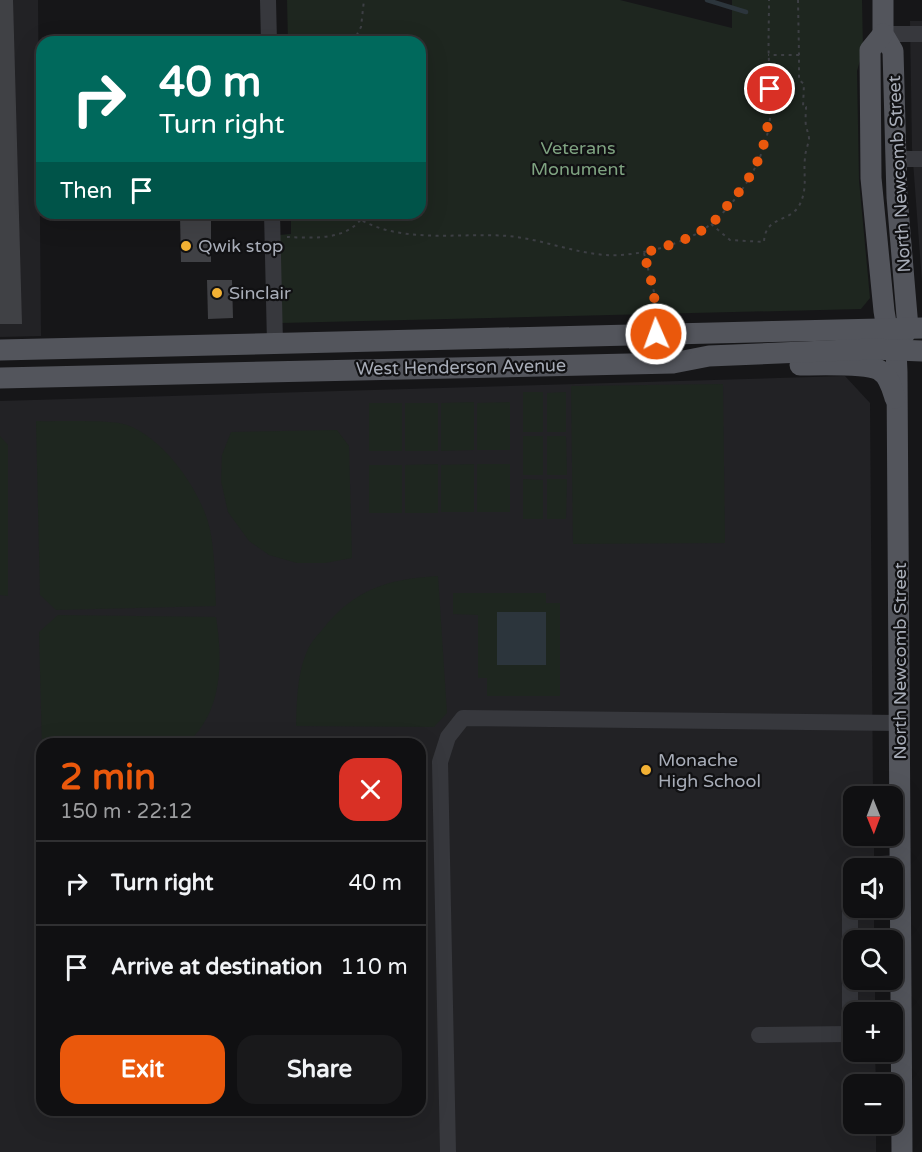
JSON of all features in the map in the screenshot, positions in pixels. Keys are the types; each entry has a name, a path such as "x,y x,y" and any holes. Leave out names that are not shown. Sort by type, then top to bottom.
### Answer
{"main road":[{"name":"North Newcomb Street","path":"883,0 883,34 893,51 897,197 906,328"},
{"name":"North Newcomb Street","path":"883,34 870,51 871,178 906,328"},
{"path":"870,74 882,99 883,139 896,159"},
{"path":"896,350 906,328"},
{"name":"West Henderson Avenue","path":"0,351 906,328"},
{"path":"285,371 297,359 306,357 411,351 422,349 442,339"},
{"path":"88,376 105,366 117,364 236,361 259,358 268,353 274,344"},
{"name":"West Henderson Avenue","path":"0,378 673,363 709,356 872,349 922,351"},
{"name":"North Newcomb Street","path":"896,350 900,858"},
{"path":"673,363 872,367 879,369 885,375 892,386 898,406"},
{"name":"North Newcomb Street","path":"898,1002 899,918"},
{"name":"North Newcomb Street","path":"898,1062 902,1152"}],"lane":[{"path":"268,0 269,36"},
{"path":"883,34 922,34"},
{"path":"896,159 922,159"},
{"path":"272,219 274,344"},
{"path":"448,1152 440,762 448,737 463,718 900,723"},
{"path":"850,918 852,1002"},
{"path":"759,1035 843,1034"}],"path":[{"path":"356,36 361,27 364,0"},
{"path":"358,219 384,231 410,234 508,236 607,255 644,253 679,242 711,224 737,195 758,164 770,119 769,0"},
{"path":"711,224 730,240 764,242 764,235 772,223 794,212 800,205 805,187 804,160 809,140 806,107 803,107 804,84 800,80 798,0"},
{"path":"768,55 799,55"},
{"path":"272,237 331,236 352,229 360,221"},
{"path":"644,253 654,292 656,334"}],"shaded area":[{"path":"0,0 38,0 36,219 40,219 41,336 0,337"},
{"path":"910,21 922,21 922,282 912,148"},
{"name":"Monache High School","path":"845,376 870,403 873,786 843,786 843,846 874,846 874,858 843,858 843,918 874,918 874,930 843,930 843,990 875,990 875,1002 843,1002 843,1062 875,1062 876,1074 843,1074 843,1134 876,1134 876,1152 0,1152 0,401"},
{"path":"497,612 546,612 546,665 497,665"}],"green space":[{"name":"Veterans Monument","path":"287,0 620,0 732,28 732,0 862,0 863,50 857,71 859,180 870,298 861,309 281,323 279,235 291,234 291,219 426,219 426,36 288,36"},
{"path":"723,384 725,543 573,544 571,386"},
{"path":"523,392 543,392 543,432 523,432"},
{"path":"566,392 566,432 547,432 547,393"},
{"path":"474,402 474,450 441,451 441,403"},
{"path":"510,402 510,450 477,450 477,403"},
{"path":"369,403 402,403 402,451 369,451"},
{"path":"405,403 438,403 438,451 405,451"},
{"path":"36,421 119,423 140,431 164,451 194,489 206,516 213,548 216,606 56,610 40,595"},
{"path":"337,430 349,446 352,558 325,563 297,563 269,555 249,541 228,512 221,481 222,455 231,432"},
{"path":"0,436 8,445 8,596 0,595"},
{"path":"523,436 543,436 543,475 523,475"},
{"path":"547,436 566,436 567,475 547,475"},
{"path":"438,464 438,513 405,513 405,465"},
{"path":"474,464 474,512 441,512 441,465"},
{"path":"477,464 510,464 510,512 477,512"},
{"path":"369,465 402,465 402,513 369,513"},
{"path":"523,479 543,480 543,519 523,519"},
{"path":"547,479 567,479 566,519 547,519"},
{"path":"438,576 447,713 434,727 296,726 298,687 304,658 312,641 334,616 373,589 403,580"},
{"path":"453,593 546,593 546,603 560,603 560,696 487,696 487,678 478,678 478,615 453,614"},
{"path":"58,615 216,617 219,668 214,702 207,717 192,738 42,738 39,632"}],"building":[{"path":"0,0 13,0 22,324 0,324"},
{"path":"180,219 211,219 211,262 181,262"},
{"path":"207,280 232,280 233,318 208,319"}],"waterway":[{"path":"707,0 746,12"}],"place":[{"name":"Qwik stop","path":"186,246"},
{"name":"Sinclair","path":"217,293"},
{"name":"Monache High School","path":"646,770"}],"route":[{"path":"656,334 654,292 644,253 679,242 711,224 737,195 758,164 770,119 770,89"}]}
